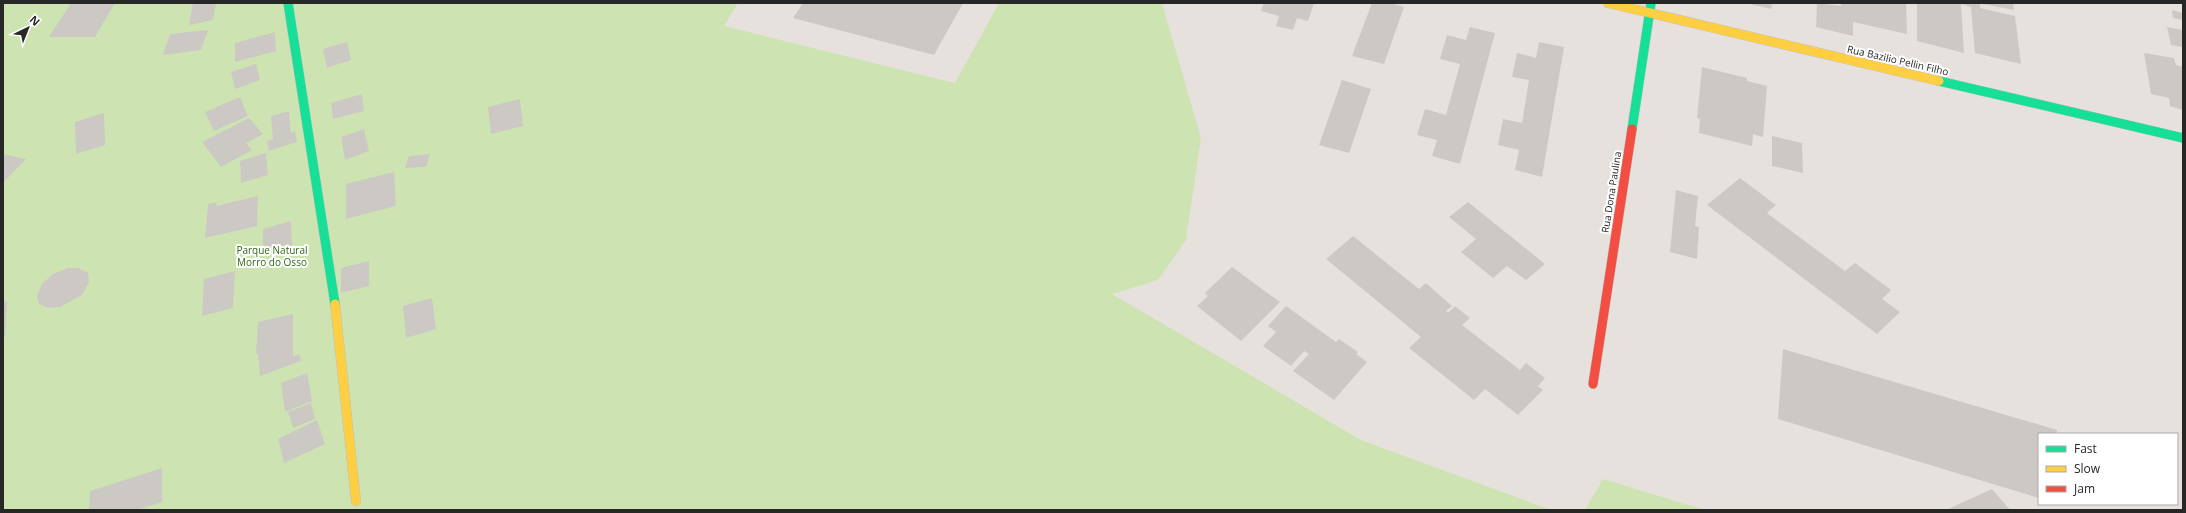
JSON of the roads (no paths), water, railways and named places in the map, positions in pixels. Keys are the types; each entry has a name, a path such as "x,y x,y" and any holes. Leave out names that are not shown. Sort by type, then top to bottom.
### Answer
{"street":[{"path":"288,3 332,278 356,501"},
{"name":"Rua Bazilio Pellin Filho","path":"1608,3 2183,138"},
{"name":"Rua Dona Paulina","path":"1593,384 1651,3"}],"park label":[{"name":"Parque Natural Morro do Osso","path":"272,256"}]}
